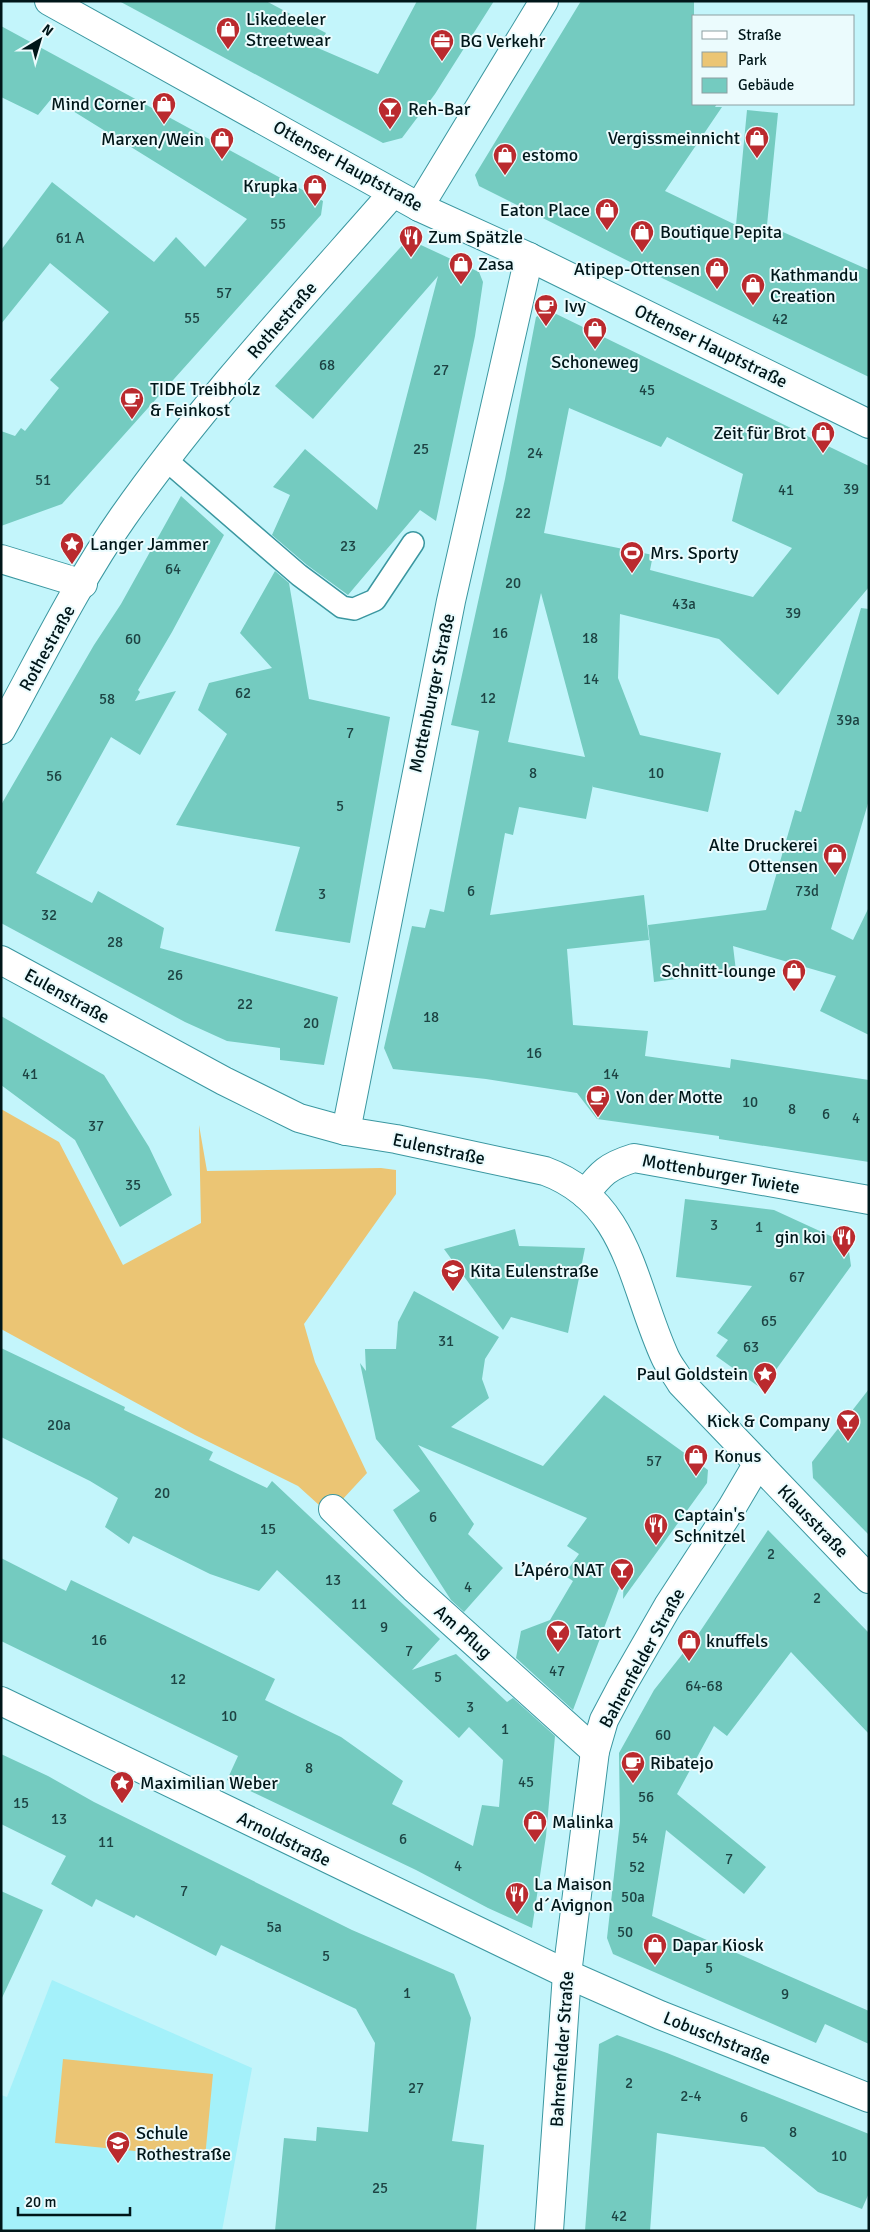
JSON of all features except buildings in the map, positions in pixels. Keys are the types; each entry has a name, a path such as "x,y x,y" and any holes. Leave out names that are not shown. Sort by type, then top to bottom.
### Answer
{"street":[{"name":"Ottenser Hauptstraße","path":"49,1 393,193 869,424"},
{"path":"419,206 544,1"},
{"name":"Rothestraße","path":"1,730 121,519 198,417 393,193"},
{"name":"Mottenburger Straße","path":"346,1131 450,609 528,257"},
{"path":"1,559 83,584"},
{"name":"Eulenstraße","path":"1,960 265,1103 299,1118 346,1131 406,1141 545,1171 562,1178 585,1194 606,1214 618,1234 665,1358 681,1383 700,1405 758,1462"},
{"name":"Mottenburger Twiete","path":"585,1194 602,1172 614,1165 634,1158 869,1200"},
{"name":"Klausstraße","path":"758,1462 869,1579"},
{"name":"Bahrenfelder Straße","path":"549,2231 567,1974 595,1751 604,1720 622,1686 668,1606 731,1509 758,1462"},
{"name":"Am Pflug","path":"333,1510 414,1588 595,1751"},
{"name":"Arnoldstraße","path":"1,1701 567,1974"},
{"name":"Lobuschstraße","path":"567,1974 660,2016 869,2098"}],"lane":[{"path":"165,459 298,575 342,608 354,608 375,600 413,543"}],"shaded area":[{"name":"Schule Rothestraße","path":"52,1980 252,2068 222,2231 1,2231 1,2095 7,2097"}],"green space":[{"path":"1,1109 59,1142 123,1265 201,1223 199,1125 207,1171 381,1168 396,1170 396,1194 304,1324 315,1362 367,1473 329,1514 298,1486 195,1435 1,1329"},
{"path":"63,2059 213,2074 205,2158 55,2143"}],"place":[{"name":"Likedeeler Streetwear","path":"228,50"},
{"name":"BG Verkehr","path":"442,62"},
{"name":"Mind Corner","path":"164,125"},
{"name":"Reh-Bar","path":"390,130"},
{"name":"Vergissmeinnicht","path":"757,159"},
{"name":"Marxen/Wein","path":"222,160"},
{"name":"estomo","path":"505,176"},
{"name":"Krupka","path":"315,207"},
{"name":"Eaton Place","path":"607,231"},
{"name":"Boutique Pepita","path":"642,253"},
{"name":"Zum Spätzle","path":"411,258"},
{"name":"Zasa","path":"461,285"},
{"name":"Atipep-Ottensen","path":"717,290"},
{"name":"Kathmandu Creation","path":"753,306"},
{"name":"Ivy","path":"546,327"},
{"name":"Schoneweg","path":"595,350"},
{"name":"TIDE Treibholz & Feinkost","path":"132,420"},
{"name":"Zeit für Brot","path":"823,454"},
{"name":"Langer Jammer","path":"72,565"},
{"name":"Mrs. Sporty","path":"632,574"},
{"name":"Alte Druckerei Ottensen","path":"835,876"},
{"name":"Schnitt-lounge","path":"794,992"},
{"name":"Von der Motte","path":"598,1118"},
{"name":"gin koi","path":"844,1258"},
{"name":"Kita Eulenstraße","path":"453,1292"},
{"name":"Paul Goldstein","path":"765,1395"},
{"name":"Kick & Company","path":"848,1442"},
{"name":"Konus","path":"696,1477"},
{"name":"Captain's Schnitzel","path":"656,1546"},
{"name":"L’Apéro NAT","path":"622,1591"},
{"name":"Tatort","path":"558,1653"},
{"name":"knuffels","path":"689,1662"},
{"name":"Ribatejo","path":"633,1784"},
{"name":"Maximilian Weber","path":"122,1804"},
{"name":"Malinka","path":"535,1843"},
{"name":"La Maison d´Avignon","path":"517,1915"},
{"name":"Dapar Kiosk","path":"655,1966"},
{"name":"Schule Rothestraße","path":"118,2164"}]}
